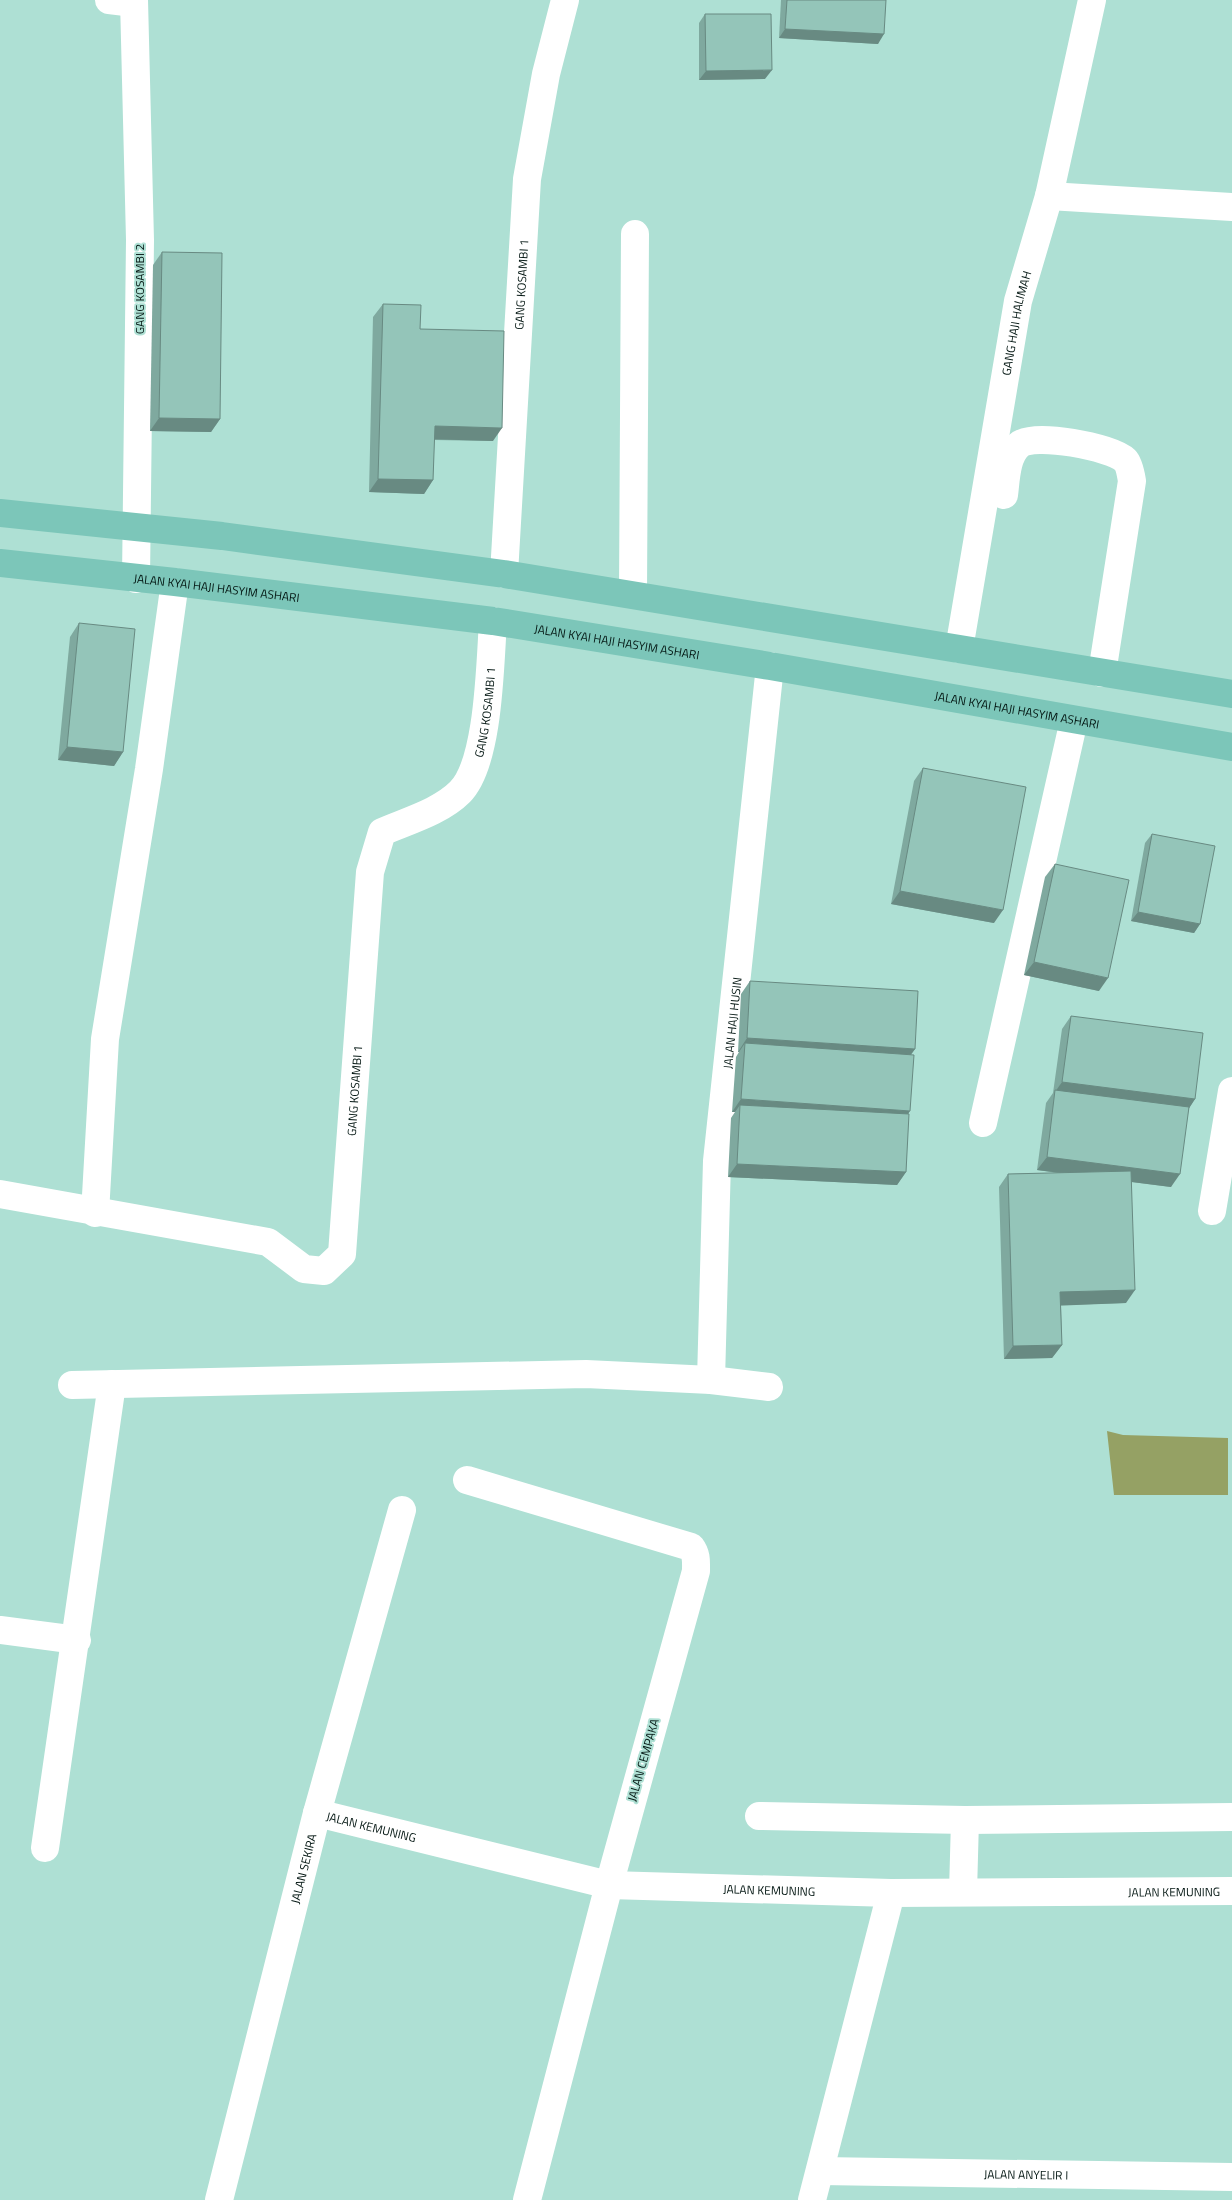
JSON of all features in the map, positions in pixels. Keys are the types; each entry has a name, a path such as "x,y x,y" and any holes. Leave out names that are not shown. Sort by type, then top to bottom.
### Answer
{"main road":[{"path":"0,513 222,536 504,574 1232,694"},
{"name":"JALAN KYAI HAJI HASYIM ASHARI","path":"0,563 175,582 493,621 770,666 1232,747"}],"street":[{"name":"GANG KOSAMBI 1","path":"504,574 527,179 546,74 565,0"},
{"name":"GANG HAJI HALIMAH","path":"969,651 1018,301 1048,196 1092,0"},
{"name":"GANG KOSAMBI 2","path":"126,1 140,240 136,579"},
{"path":"1048,196 1232,207"},
{"path":"633,594 634,234"},
{"path":"969,651 1010,460 1019,444 1035,438 1111,450 1126,461 1132,481 1102,672"},
{"path":"95,1213 105,1039 149,769 175,582"},
{"name":"GANG KOSAMBI 1","path":"0,1194 95,1213 268,1242 304,1269 324,1271 342,1254 370,872 382,832 436,809 459,793 472,778 483,738 493,621"},
{"name":"JALAN HAJI HUSIN","path":"711,1380 717,1162 770,666"},
{"path":"982,1123 1074,720"},
{"path":"1212,1211 1228,1141 1232,1091"},
{"path":"72,1385 586,1374 711,1380 769,1387"},
{"path":"45,1848 77,1640 112,1384"},
{"name":"JALAN CEMPAKA","path":"467,1480 691,1547 695,1552 696,1572 609,1885 527,2200"},
{"name":"JALAN SEKIRA","path":"219,2200 317,1812 402,1510"},
{"path":"0,1630 77,1640"},
{"name":"JALAN KEMUNING","path":"317,1812 609,1885 891,1893 1232,1891"},
{"path":"758,1816 965,1820 1232,1817"},
{"path":"963,1892 965,1820"},
{"path":"812,2200 891,1893"},
{"name":"JALAN ANYELIR I","path":"820,2171 1232,2177"}],"shaded area":[{"path":"1107,1431 1123,1435 1228,1438 1228,1495 1114,1495"}],"building":[{"path":"787,0 886,0 884,34 785,29"},
{"path":"705,14 771,14 772,70 706,71"},
{"path":"162,252 222,253 220,419 159,418"},
{"path":"383,304 421,305 420,329 504,331 502,428 435,426 433,480 378,479"},
{"path":"79,623 135,629 123,752 67,747"},
{"path":"923,768 1026,787 1003,910 900,891"},
{"path":"1152,834 1215,846 1200,924 1138,912"},
{"path":"1055,864 1129,880 1108,978 1034,962"},
{"path":"750,981 918,991 915,1049 747,1038"},
{"path":"1071,1016 1203,1033 1195,1099 1062,1082"},
{"path":"745,1043 914,1055 910,1111 741,1099"},
{"path":"1055,1090 1189,1107 1180,1174 1047,1157"},
{"path":"740,1105 909,1114 906,1172 737,1164"},
{"path":"1131,1171 1135,1290 1060,1292 1062,1345 1013,1346 1008,1174"}]}
